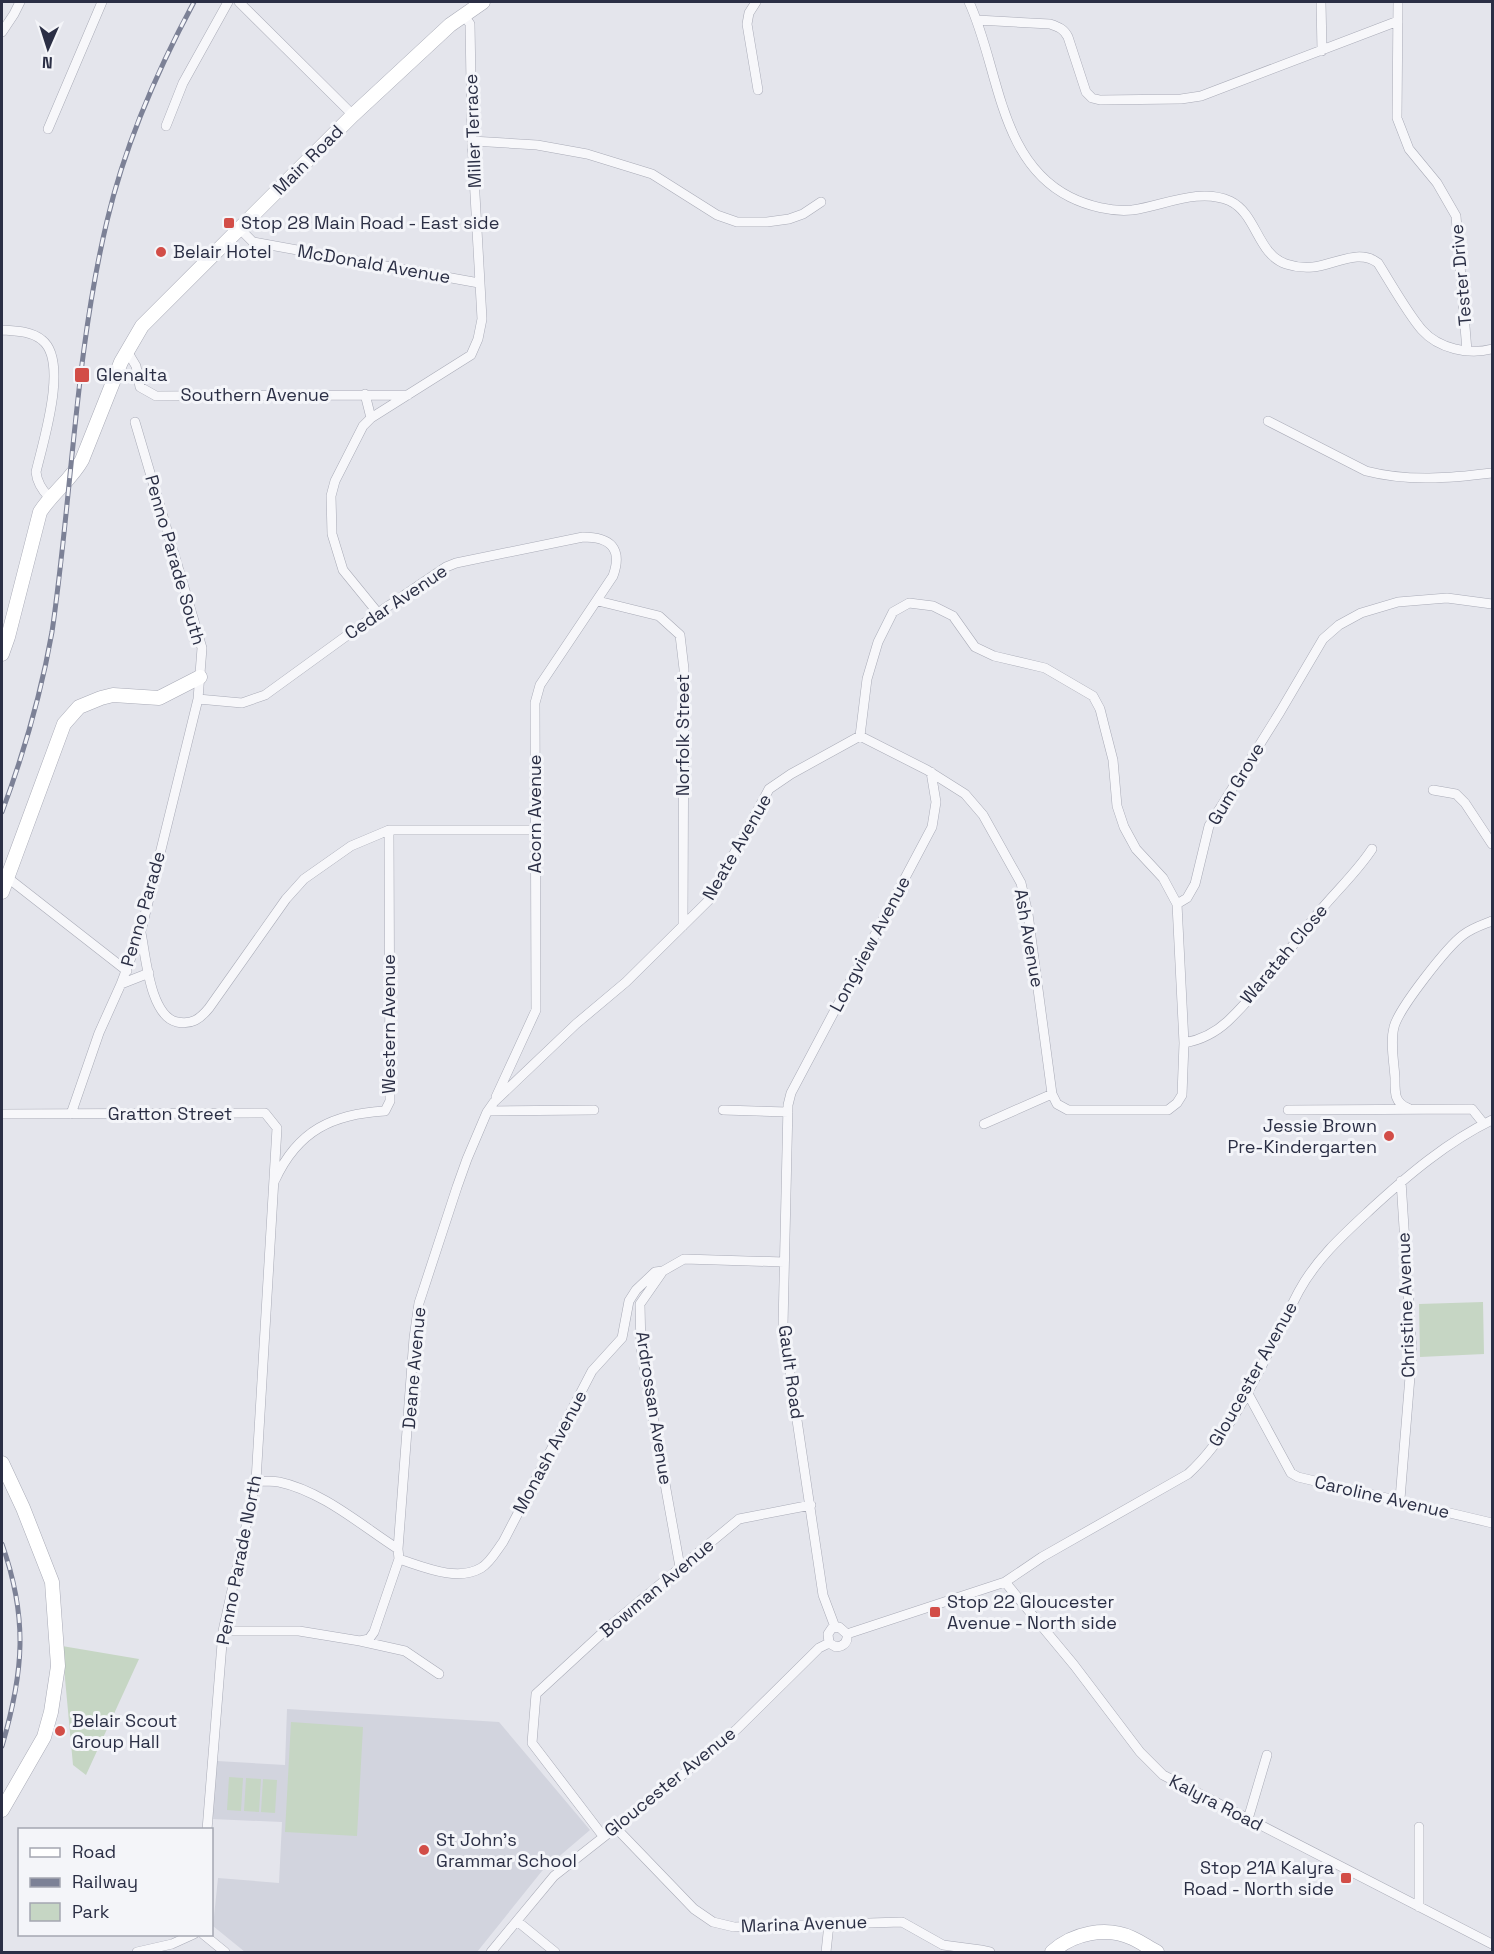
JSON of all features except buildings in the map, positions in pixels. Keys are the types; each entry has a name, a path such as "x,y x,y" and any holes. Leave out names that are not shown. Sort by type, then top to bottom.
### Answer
{"main road":[{"name":"Main Road","path":"2,654 40,512 49,497 82,460 121,362 142,326 353,115 463,14 483,2"},
{"path":"2,892 64,724 79,707 113,695 159,698 200,677"},
{"path":"2,1463 23,1508 52,1582 58,1666 51,1712 44,1737 2,1810"},
{"path":"1052,1953 1073,1938 1109,1932 1131,1938 1157,1953"}],"street":[{"path":"2,32 20,2"},
{"path":"48,129 102,2"},
{"path":"166,126 183,82 228,2"},
{"path":"239,2 353,115"},
{"path":"756,2 749,13 747,24 758,90"},
{"path":"969,2 977,20 1004,111 1015,139 1030,163 1054,189 1082,203 1117,209 1152,207 1190,197 1210,196 1230,202 1248,218 1272,256 1283,263 1298,267 1315,267 1361,256 1371,257 1378,263 1423,331 1452,348 1467,351 1492,350"},
{"path":"1321,2 1322,51"},
{"name":"Tester Drive","path":"1398,2 1397,118 1409,149 1437,183 1456,216 1467,351"},
{"name":"Miller Terrace","path":"410,395 471,356 478,339 482,319 472,141 470,24 463,14"},
{"path":"977,20 1050,24 1059,27 1068,37 1086,92 1092,98 1100,100 1181,99 1201,96 1398,21"},
{"path":"472,141 537,145 598,157 652,174 717,215 737,222 789,219 803,214 821,202"},
{"name":"McDonald Avenue","path":"239,228 253,242 479,283"},
{"path":"2,330 33,334 44,341 52,353 54,364 50,415 36,471 42,490 49,497"},
{"name":"Southern Avenue","path":"127,351 136,366 136,378 140,387 156,396 410,395"},
{"path":"364,394 371,418"},
{"path":"378,613 343,570 332,534 331,496 335,481 363,426 371,418 410,395"},
{"path":"1268,421 1366,471 1380,475 1438,479 1492,473"},
{"name":"Penno Parade South","path":"135,422 202,648 198,699"},
{"name":"Cedar Avenue","path":"198,699 242,703 266,695 378,613 446,567 456,563 583,537 600,537 610,543"},
{"name":"Acorn Avenue","path":"494,1102 536,1010 535,704 540,685 613,576 617,564 616,552 610,543"},
{"name":"Gum Grove","path":"1177,904 1187,898 1194,884 1209,826 1281,712 1323,639 1339,625 1361,613 1398,602 1447,598 1492,604"},
{"name":"Norfolk Street","path":"598,601 659,616 680,635 684,669 683,926"},
{"path":"860,736 867,679 878,642 893,612 909,603 933,606 953,616 975,647 994,656 1045,668 1094,696 1100,709 1113,760 1118,806 1124,827 1136,849 1163,878 1177,904 1184,1043 1182,1095 1177,1103 1168,1110 1068,1110 1057,1104 1052,1094 984,1124"},
{"name":"Penno Parade","path":"71,1114 99,1033 141,931 198,699"},
{"name":"Neate Avenue","path":"487,1112 494,1102 576,1024 626,982 709,900 769,789 791,774 860,736"},
{"name":"Ash Avenue","path":"860,736 931,772 965,794 983,815 1021,883 1028,914 1052,1094"},
{"name":"Longview Avenue","path":"788,1113 791,1093 932,827 936,802 931,772"},
{"path":"1433,790 1456,794 1465,803 1492,844"},
{"path":"141,931 154,994 161,1012 172,1020 187,1024 201,1018 286,899 304,879 351,846 389,830 535,830"},
{"name":"Western Avenue","path":"274,1182 281,1167 302,1139 326,1123 359,1113 385,1111 390,1101 389,830"},
{"name":"Waratah Close","path":"1184,1043 1202,1039 1227,1022 1357,871 1372,849"},
{"path":"8,878 126,971"},
{"path":"1408,1108 1401,1106 1395,1096 1393,1030 1397,1016 1450,946 1476,927 1492,921"},
{"path":"121,984 149,973"},
{"path":"1288,1110 1472,1109 1488,1122"},
{"path":"487,1112 594,1110"},
{"path":"723,1110 788,1113"},
{"name":"Deane Avenue","path":"360,1641 369,1639 375,1632 399,1554 414,1338 419,1303 467,1159 487,1112"},
{"name":"Gratton Street","path":"2,1114 265,1113 277,1128 274,1182"},
{"name":"Gault Road","path":"788,1113 783,1326 823,1595 835,1627"},
{"name":"Gloucester Avenue","path":"847,1634 1005,1582 1042,1557 1188,1474 1212,1448 1247,1392 1300,1290 1326,1252 1401,1181 1452,1143 1488,1122"},
{"name":"Christine Avenue","path":"1400,1500 1412,1352 1401,1181"},
{"name":"Penno Parade North","path":"207,1828 223,1632 256,1481 274,1182"},
{"path":"663,1271 684,1259 784,1262"},
{"name":"Monash Avenue","path":"256,1481 279,1482 334,1506 399,1554 433,1570 465,1574 483,1567 503,1542 592,1371 622,1338 627,1322 629,1301 636,1290 655,1272 663,1271"},
{"name":"Ardrossan Avenue","path":"663,1271 640,1304 641,1350 680,1567"},
{"name":"Caroline Avenue","path":"1247,1392 1291,1473 1306,1480 1492,1523"},
{"name":"Bowman Avenue","path":"603,1836 532,1743 536,1694 612,1624 739,1518 811,1505"},
{"name":"Kalyra Road","path":"1005,1582 1156,1769 1170,1779 1492,1944"},
{"path":"835,1627 842,1628 847,1634 844,1645 836,1647 829,1643 828,1634 835,1627"},
{"path":"223,1632 299,1630 360,1641 405,1650 439,1674"},
{"name":"Gloucester Avenue","path":"491,1953 554,1876 737,1729 819,1648 829,1643"},
{"path":"1248,1819 1267,1755"},
{"name":"Marina Avenue","path":"615,1827 694,1910 713,1922 734,1927 902,1922 943,1945 990,1953"},
{"path":"1419,1827 1419,1907"},
{"path":"517,1921 555,1953"},
{"path":"826,1953 829,1924"},
{"path":"137,1953 172,1944 192,1936"},
{"path":"204,1936 225,1953"}],"shaded area":[{"name":"St John's Grammar School","path":"287,1709 499,1722 590,1830 542,1871 477,1952 245,1952 213,1926 218,1878 279,1883 282,1822 212,1819 217,1761 285,1765"}],"green space":[{"path":"1483,1302 1484,1354 1420,1357 1419,1304"},
{"path":"62,1646 139,1659 86,1775 73,1765"},
{"path":"291,1722 363,1727 357,1836 285,1832"},
{"path":"229,1777 243,1778 241,1811 227,1810"},
{"path":"246,1778 261,1779 259,1812 244,1811"},
{"path":"263,1779 277,1780 275,1813 261,1812"}],"railway":[{"path":"2,812 31,723 52,632 81,374 96,272 107,221 114,192 143,109 167,54 194,2"},
{"path":"2,1544 16,1596 20,1645 15,1693 2,1746"}],"place":[{"name":"Stop 28 Main Road - East side","path":"229,223"},
{"name":"Belair Hotel","path":"161,252"},
{"name":"Glenalta","path":"82,375"},
{"name":"Jessie Brown Pre-Kindergarten","path":"1389,1136"},
{"name":"Stop 22 Gloucester Avenue - North side","path":"935,1612"},
{"name":"Belair Scout Group Hall","path":"60,1731"},
{"name":"St John's Grammar School","path":"424,1850"},
{"name":"Stop 21A Kalyra Road - North side","path":"1346,1878"}]}
